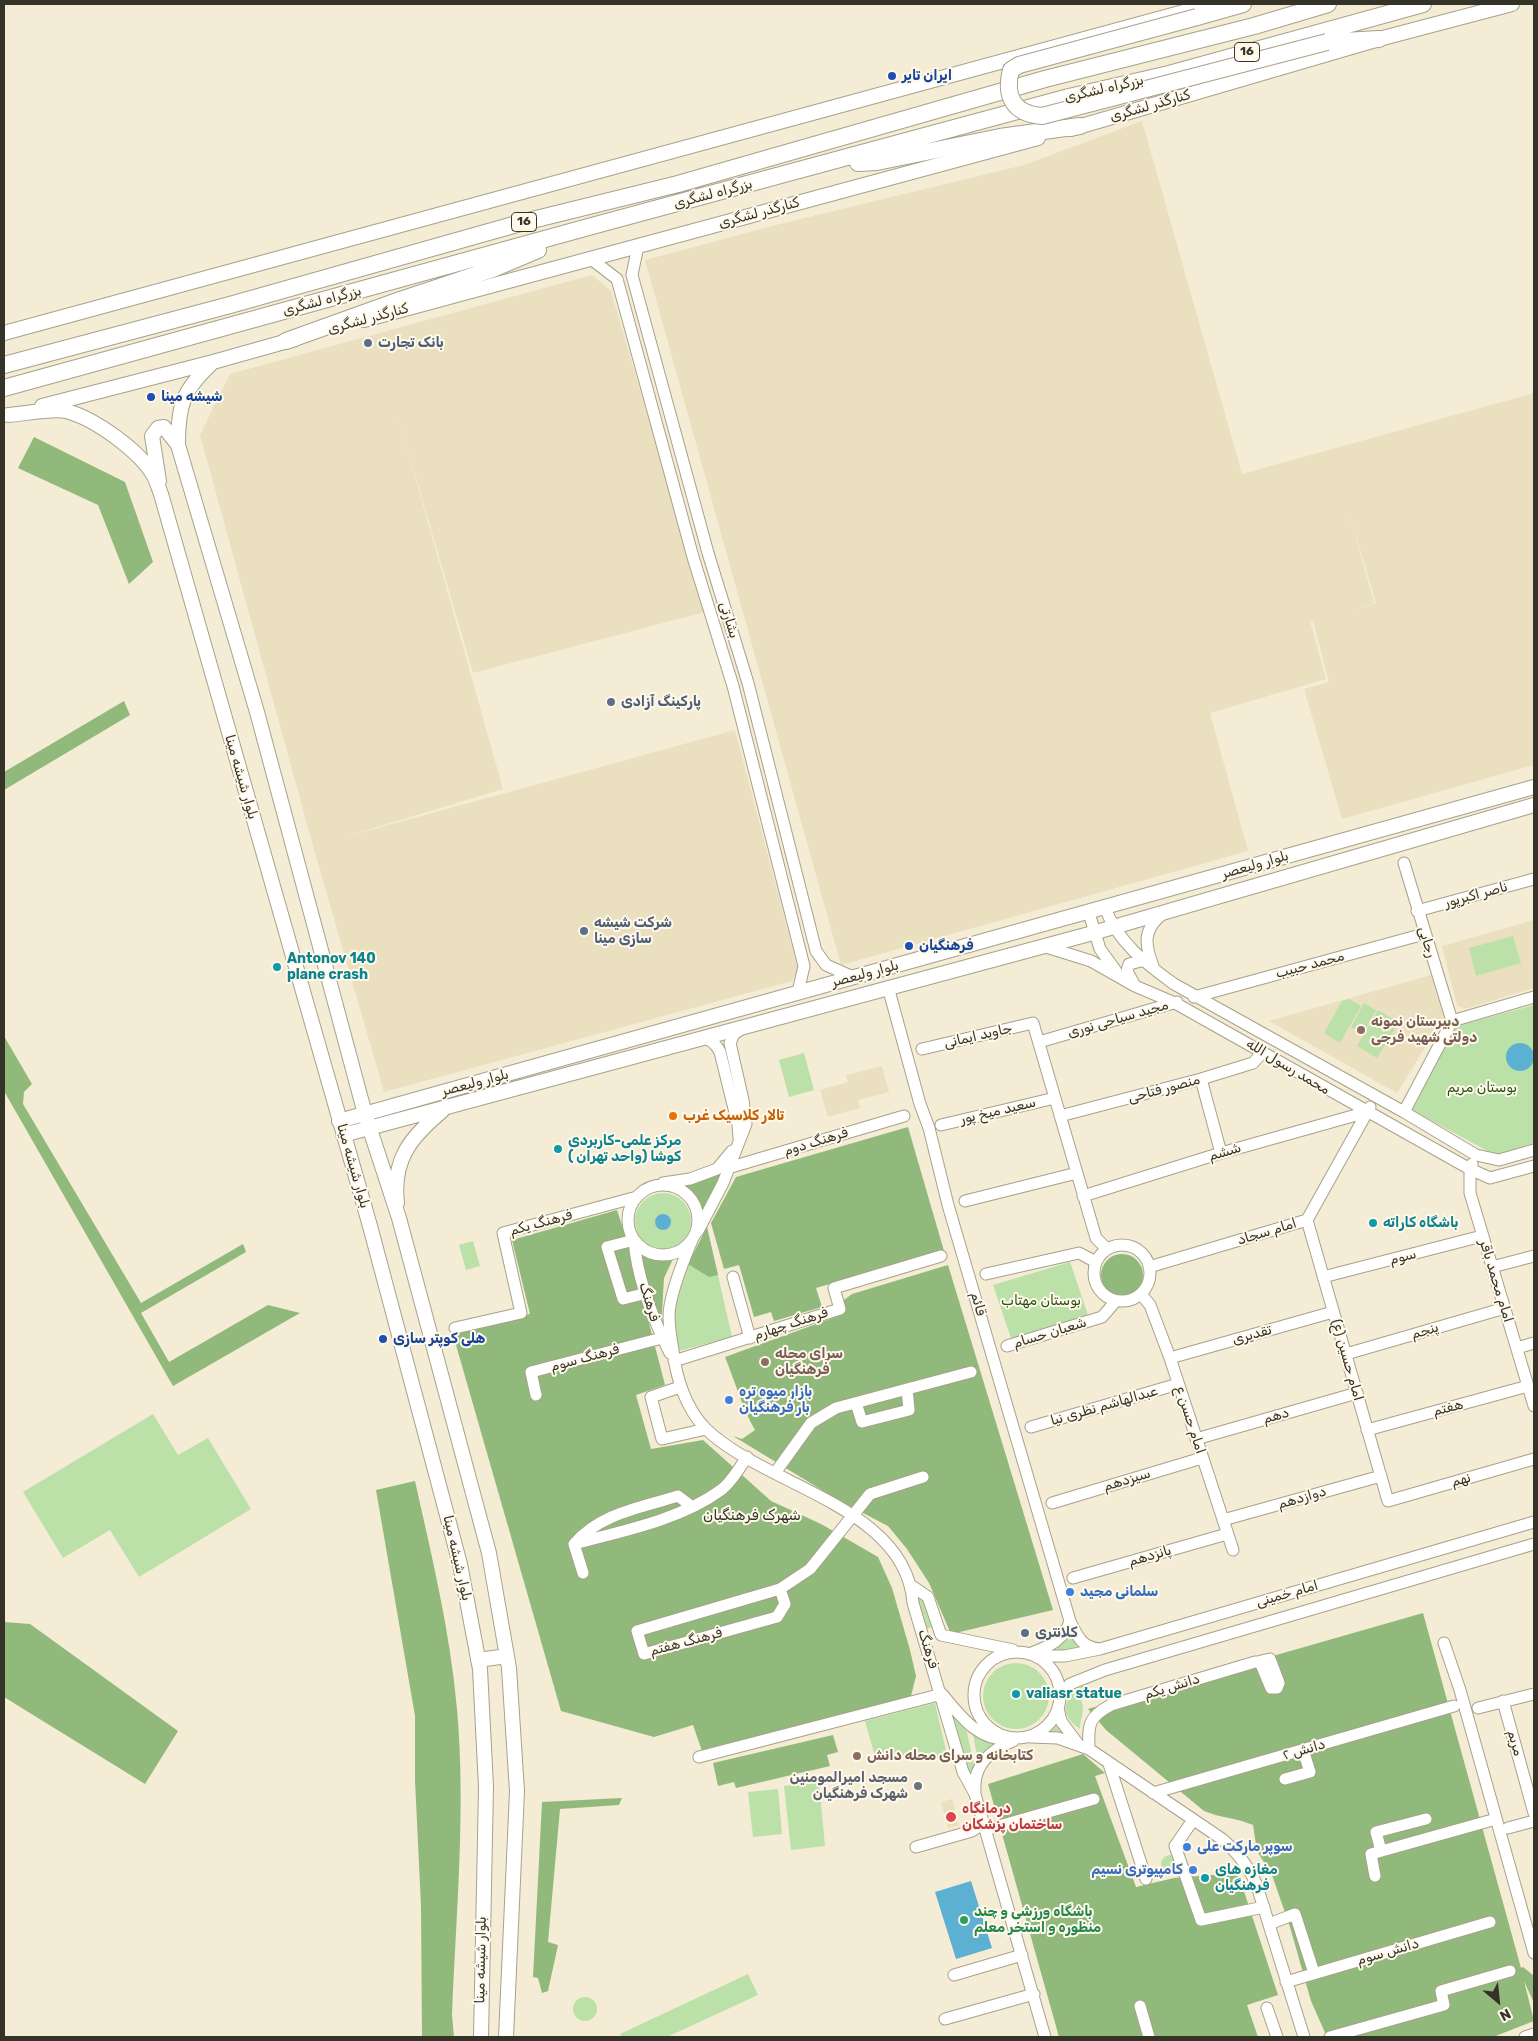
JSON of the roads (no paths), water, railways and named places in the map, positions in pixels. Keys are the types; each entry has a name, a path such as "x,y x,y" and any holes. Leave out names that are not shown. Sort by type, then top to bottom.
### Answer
{"highway":[{"path":"1243,4 1019,65 1011,70 1008,81 1010,95 1017,108 1029,115 1042,116 1327,42 1379,38"},
{"name":"بزرگراه لشگری","path":"4,365 230,305 524,222 678,184 1045,79 1254,26 1328,4"},
{"name":"بزرگراه لشگری","path":"4,388 592,226 1069,97 1178,71 1423,4"},
{"path":"821,165 876,162 1000,137 1080,126"},
{"path":"286,341 400,300 493,270 592,226"}],"main road":[{"path":"4,333 1213,4"},
{"name":"کنارگذر لشگری","path":"6,415 213,362 1080,126 1379,38 1512,4"},
{"name":"بلوار شیشه مینا","path":"213,362 193,381 181,406 178,420 178,445 257,712 364,1114 399,1218 489,1553 507,1656 517,1790 506,2037"},
{"name":"بلوار شیشه مینا","path":"6,415 64,411 86,419 114,436 135,456 154,476 161,494 394,1309 457,1554 478,1660 486,1787 481,2037"},
{"path":"161,494 152,436 158,428 164,427 178,445"},
{"name":"بلوار ولیعصر","path":"340,1121 1534,787"},
{"name":"بلوار ولیعصر","path":"343,1135 1093,932 1534,805"},
{"path":"733,1011 729,1019 730,1024 736,1029"},
{"path":"697,1022 704,1029 704,1035 701,1038"},
{"path":"399,1218 396,1197 398,1172 403,1153 411,1139 446,1108"},
{"path":"478,1660 507,1656"}],"street":[{"name":"بشارتی","path":"638,246 632,275 708,553 748,682 816,951 826,965 853,977"},
{"path":"591,258 617,279 624,273 632,275"},
{"name":"بشارتی","path":"617,279 693,557 733,686 804,966 798,992"},
{"path":"693,557 708,553"},
{"name":"رجایی","path":"1404,863 1417,911 1452,1021"},
{"name":"ناصر اکبرپور","path":"1417,911 1534,879"},
{"name":"محمد رسول الله","path":"1105,908 1112,926 1122,939 1154,970 1476,1155 1499,1160 1534,1150"},
{"path":"1154,970 1146,948 1148,931 1156,918 1169,909"},
{"path":"1089,913 1093,932 1106,960 1112,968 1135,986"},
{"name":"محمد حبیب","path":"1197,996 1424,934"},
{"name":"محمد رسول الله","path":"1040,946 1091,961 1135,986 1175,1003 1367,1112 1470,1169 1490,1178 1534,1166"},
{"path":"1135,986 1127,971 1129,964 1144,960"},
{"name":"قائم","path":"888,987 948,1205 1070,1621 1084,1644 1100,1649"},
{"name":"مجید سیاحی نوری","path":"1039,1042 1197,996"},
{"path":"1404,1112 1452,1021 1534,997"},
{"name":"جاوید ایمانی","path":"922,1049 1034,1023 1039,1042"},
{"path":"701,1038 708,1038 726,1051 734,1034 752,1024"},
{"path":"1039,1042 1096,1238 1107,1249"},
{"name":"فرهنگ","path":"726,1051 743,1100 746,1124 723,1182 682,1264 669,1314 674,1361 680,1387 693,1411 706,1429 775,1473 853,1516 886,1542 898,1555 912,1586 913,1603 942,1694 963,1772 975,1794 1034,1994 1043,2037"},
{"name":"منصور فتاحی","path":"1060,1116 1202,1079 1254,1063 1263,1052"},
{"path":"1202,1079 1222,1153"},
{"name":"امام سجاد","path":"1149,1267 1307,1220 1375,1096"},
{"name":"سعید میخ پور","path":"941,1125 1055,1098"},
{"name":"ششم","path":"1083,1196 1222,1153 1367,1112"},
{"name":"فرهنگ دوم","path":"728,1168 904,1116"},
{"path":"637,1197 655,1186 667,1182 690,1179 717,1169 739,1142"},
{"name":"امام محمد باقر","path":"1476,1155 1470,1169 1470,1192 1534,1406"},
{"path":"964,1201 1077,1173"},
{"path":"655,1186 667,1185 678,1188 688,1195 698,1215 695,1235"},
{"name":"فرهنگ","path":"637,1197 631,1207 628,1218 634,1240 635,1257 662,1338 674,1361"},
{"name":"فرهنگ یکم","path":"454,1328 521,1313 504,1233 637,1197"},
{"name":"امام حسین (ع)","path":"1307,1220 1388,1501"},
{"name":"فرهنگ","path":"634,1240 652,1253 663,1255 674,1253 684,1248 695,1235"},
{"name":"سوم","path":"1323,1277 1482,1236"},
{"path":"634,1240 607,1247 623,1299 647,1293"},
{"path":"1124,1245 1133,1248 1146,1259 1149,1267 1148,1282 1140,1294 1133,1299 1116,1301 1108,1298 1096,1286 1094,1278 1096,1262 1107,1249 1124,1245"},
{"path":"986,1274 1079,1253 1096,1262"},
{"name":"فرهنگ چهارم","path":"674,1361 840,1309 834,1288 941,1256"},
{"path":"1492,1267 1534,1256"},
{"path":"733,1277 750,1338"},
{"name":"امام حسن ع","path":"1140,1294 1150,1305 1170,1358 1233,1550"},
{"name":"شعبان حسام","path":"1007,1346 1102,1317 1116,1301"},
{"name":"پنجم","path":"1346,1354 1505,1308"},
{"name":"تقدیری","path":"1170,1358 1333,1312"},
{"name":"فرهنگ سوم","path":"536,1395 531,1372 662,1338"},
{"path":"1516,1348 1534,1342"},
{"path":"775,1473 810,1423 836,1408 971,1372"},
{"name":"عبدالهاشم نظری نیا","path":"1030,1427 1178,1384"},
{"name":"هفتم","path":"1367,1430 1528,1386"},
{"path":"680,1387 651,1397 662,1440 706,1429"},
{"path":"856,1403 862,1422 909,1410 908,1389"},
{"name":"دهم","path":"1196,1439 1356,1392"},
{"path":"574,1544 633,1528 691,1506 722,1489 748,1457"},
{"name":"سیزدهم","path":"1052,1503 1202,1458"},
{"name":"نهم","path":"1388,1501 1534,1459"},
{"name":"دوازدهم","path":"1223,1520 1380,1476"},
{"name":"فرهنگ هفتم","path":"780,1589 784,1604 777,1617 644,1654 637,1631 780,1589 810,1570 870,1494 923,1477"},
{"path":"574,1544 586,1530 602,1519 678,1496 691,1506"},
{"name":"امام خمینی","path":"1029,1654 1066,1656 1100,1649 1534,1522"},
{"name":"پانزدهم","path":"1073,1578 1227,1534"},
{"path":"574,1544 583,1573"},
{"name":"امام خمینی","path":"1060,1696 1070,1684 1096,1673 1534,1544"},
{"path":"912,1586 928,1597 941,1635"},
{"path":"1021,1738 996,1734 984,1724 974,1706 974,1684 985,1666 1002,1654 1029,1654 1056,1642 1068,1629 1070,1621"},
{"path":"925,1641 932,1634 941,1635 1029,1654 1050,1668 1056,1677 1060,1696 1058,1708 1047,1726 1004,1745 979,1765 975,1773 975,1794"},
{"path":"1444,1644 1460,1690 1534,1953"},
{"name":"دانش یکم","path":"1089,1749 1088,1730 1092,1719 1111,1705 1257,1662 1260,1662 1270,1688"},
{"path":"699,1757 942,1694 976,1731 992,1738 1058,1738 1089,1749 1222,1839 1242,1859 1254,1877 1304,2037"},
{"path":"1478,1708 1534,1694"},
{"name":"مریم","path":"1503,1701 1534,1813"},
{"name":"دانش ۲","path":"1154,1794 1454,1706"},
{"path":"1058,1708 1061,1721 1078,1744"},
{"path":"1285,1779 1310,1772 1304,1750"},
{"path":"1109,1764 1146,1879"},
{"path":"916,1847 972,1831 979,1826 1094,1799"},
{"path":"1381,1851 1376,1832 1426,1819"},
{"path":"1375,1876 1371,1854 1496,1819"},
{"path":"1194,1820 1175,1846 1201,1920 1264,1907"},
{"path":"1508,1828 1534,1821"},
{"path":"1269,1924 1295,1914 1314,1974"},
{"name":"دانش سوم","path":"1286,1982 1490,1922"},
{"path":"954,1975 1022,1955"},
{"path":"1330,2037 1444,2005 1441,1991 1510,1971"},
{"path":"945,2020 1034,1994"},
{"path":"1140,2006 1149,2037"},
{"path":"1266,2008 1277,2037"},
{"path":"1525,2037 1534,2034"}],"water":[{"path":"1520,1043 1530,1047 1534,1057 1530,1067 1520,1071 1510,1067 1506,1057 1510,1047"},
{"path":"663,1214 669,1216 671,1222 669,1228 663,1230 657,1228 655,1222 657,1216"},
{"name":"باشگاه ورزشی و چند منظوره و استخر معلم","path":"971,1881 992,1948 956,1959 935,1892"}],"place":[{"name":"ایران تایر","path":"892,76"},
{"name":"بانک تجارت","path":"368,343"},
{"name":"شیشه مینا","path":"151,397"},
{"name":"پارکینگ آزادی","path":"611,702"},
{"name":"شرکت شیشه سازی مینا","path":"584,931"},
{"name":"فرهنگیان","path":"909,946"},
{"name":"Antonov 140 plane crash","path":"277,967"},
{"name":"دبیرستان نمونه دولتی شهید فرجی","path":"1361,1030"},
{"name":"تالار کلاسیک غرب","path":"673,1116"},
{"name":"مرکز علمی-کاربردی کوشا (واحد تهران )","path":"558,1149"},
{"name":"باشگاه کاراته","path":"1373,1223"},
{"name":"هلی کوپتر سازی","path":"383,1339"},
{"name":"سرای محله فرهنگیان","path":"765,1362"},
{"name":"بازار میوه تره بار فرهنگیان","path":"729,1400"},
{"name":"سلمانی مجید","path":"1070,1592"},
{"name":"کلانتری","path":"1025,1633"},
{"name":"valiasr statue","path":"1016,1694"},
{"name":"کتابخانه و سرای محله دانش","path":"857,1756"},
{"name":"مسجد امیرالمومنین شهرک فرهنگیان","path":"918,1786"},
{"name":"درمانگاه ساختمان پزشکان","path":"951,1817"},
{"name":"سوپر مارکت علی","path":"1187,1847"},
{"name":"کامپیوتری نسیم","path":"1193,1870"},
{"name":"مغازه های فرهنگیان","path":"1205,1878"},
{"name":"باشگاه ورزشی و چند منظوره و استخر معلم","path":"964,1920"}],"district":[{"name":"شهرک فرهنگیان","path":"752,1516"}],"park label":[{"name":"بوستان مریم","path":"1482,1088"},
{"name":"بوستان مهتاب","path":"1041,1301"}]}
